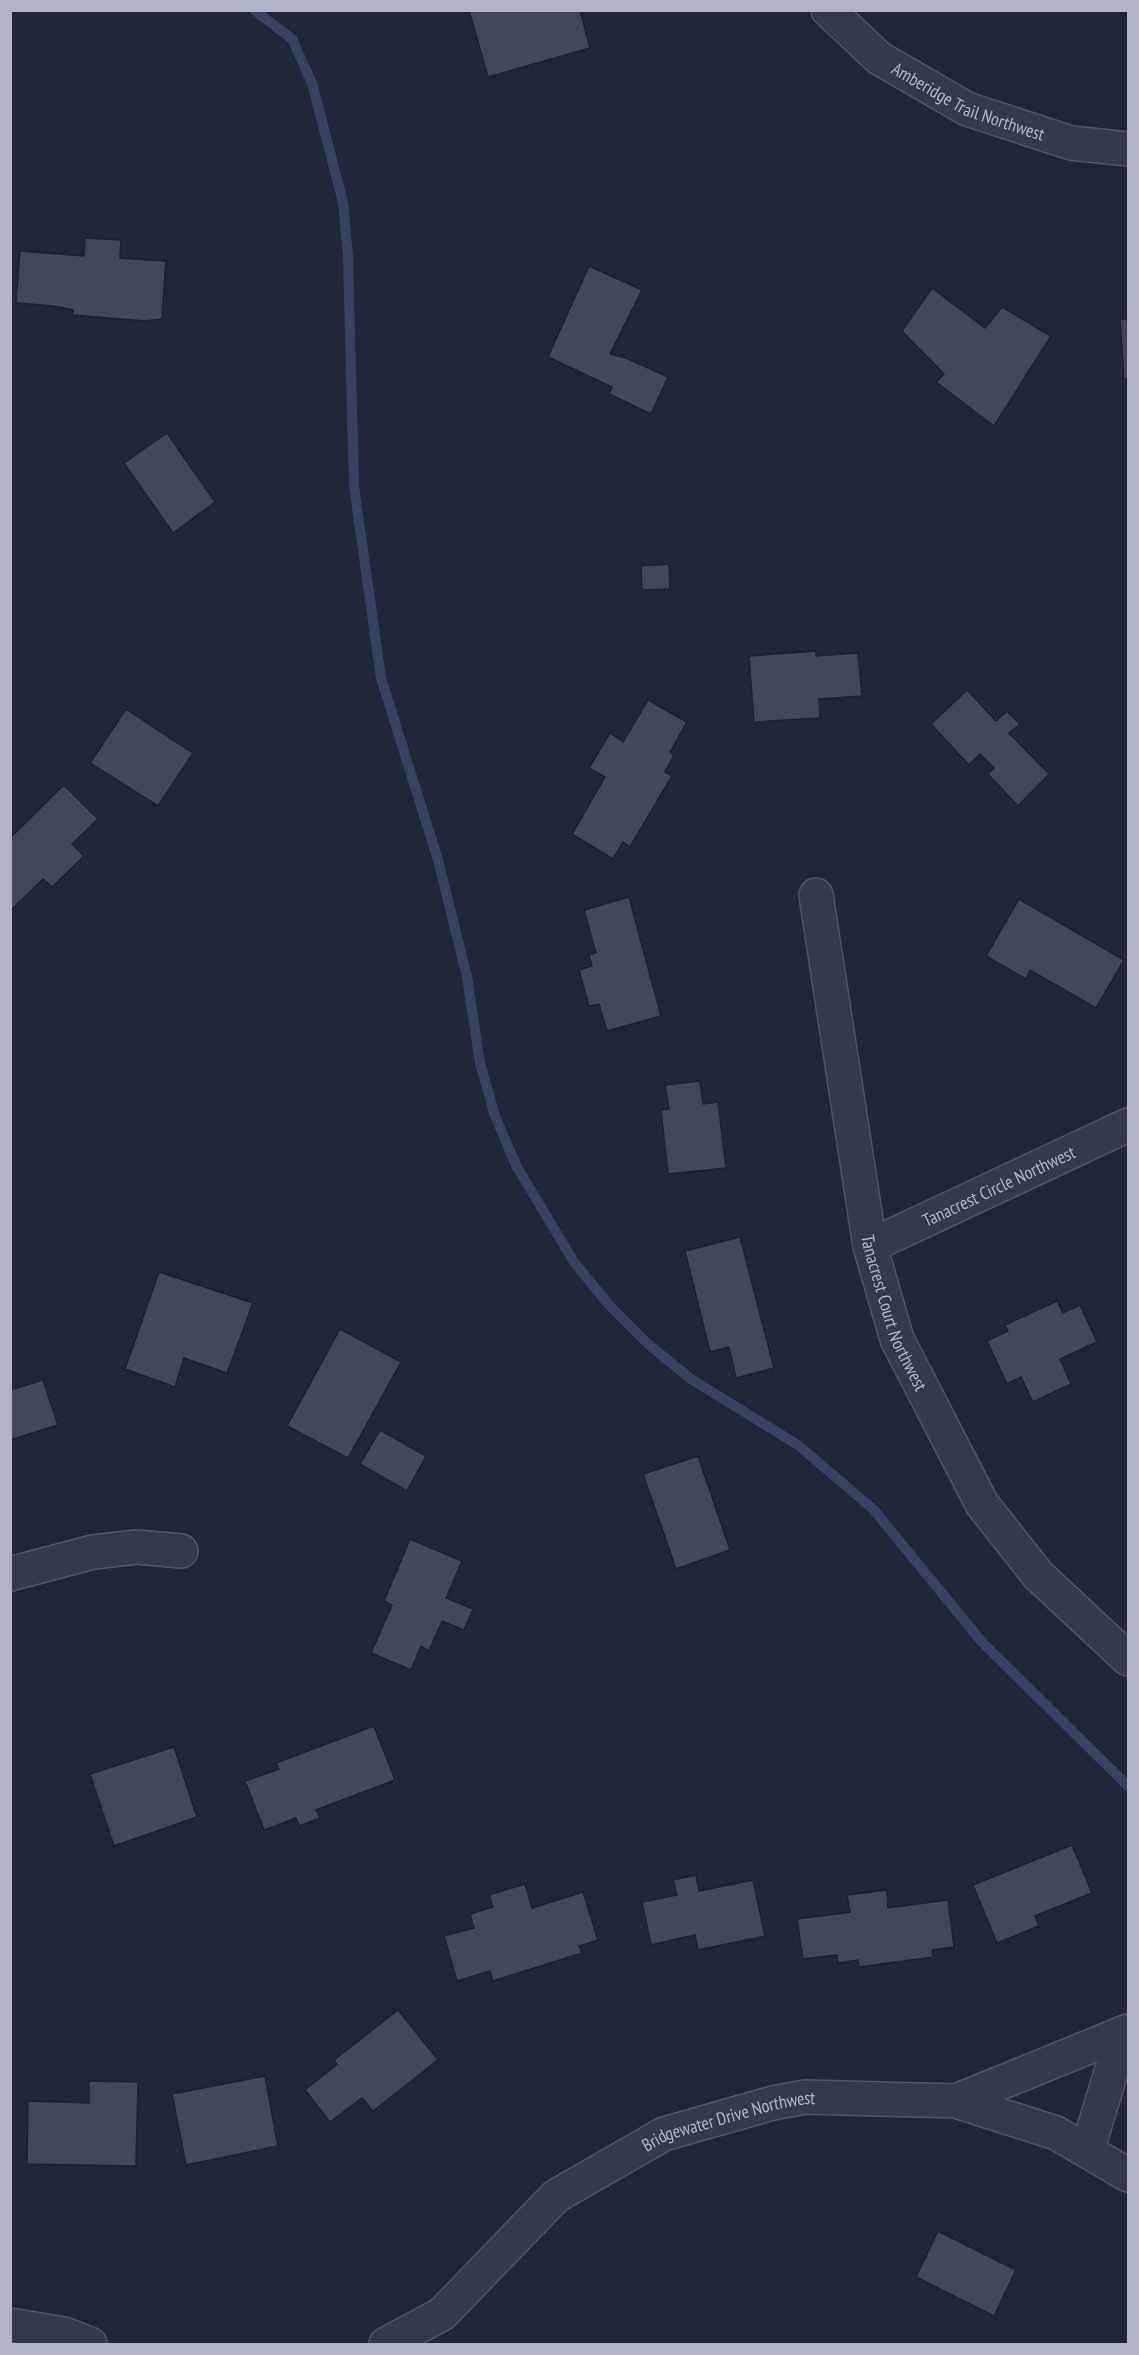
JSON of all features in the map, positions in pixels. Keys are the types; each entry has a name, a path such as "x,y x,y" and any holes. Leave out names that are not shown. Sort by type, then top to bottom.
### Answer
{"street":[{"name":"Amberidge Trail Northwest","path":"828,10 879,58 967,109 1071,143 1128,149"},
{"name":"Tanacrest Court Northwest","path":"816,895 870,1246 897,1339 982,1504 1038,1575 1128,1659"},
{"name":"Tanacrest Circle Northwest","path":"870,1246 1128,1125"},
{"path":"10,1574 93,1552 137,1547 181,1551"},
{"path":"956,2101 1126,2032"},
{"path":"1087,2151 1126,2032"},
{"name":"Bridgewater Drive Northwest","path":"386,2344 442,2314 556,2196 664,2134 773,2103 805,2097 956,2101 1056,2133 1128,2175"},
{"path":"10,2325 64,2334 90,2344"}],"building":[{"path":"469,10 580,10 590,48 488,77"},
{"path":"85,238 121,240 120,258 166,261 162,319 145,321 72,315 73,310 16,303 20,251 84,256"},
{"path":"589,266 642,290 610,354 626,358 668,377 651,414 609,394 612,387 548,357"},
{"path":"932,288 985,328 1002,307 1051,336 994,426 936,382 944,374 902,331"},
{"path":"1120,319 1128,319 1128,379 1124,379"},
{"path":"167,433 215,502 173,533 124,463"},
{"path":"669,564 670,589 642,590 641,566"},
{"path":"816,651 816,656 858,653 862,696 819,699 820,718 754,722 749,656"},
{"path":"967,690 996,721 1007,711 1020,724 1009,733 1049,774 1018,806 988,774 994,768 980,754 969,765 931,724"},
{"path":"648,700 687,722 670,752 674,755 665,772 672,776 630,847 623,842 613,859 572,834 605,777 589,768 610,733 623,742"},
{"path":"126,709 193,753 158,806 90,763"},
{"path":"64,785 98,819 72,844 84,856 52,887 43,879 10,911 10,838"},
{"path":"629,897 661,1016 607,1031 599,1004 589,1006 579,970 592,966 589,955 596,953 584,910"},
{"path":"1019,899 1124,960 1096,1008 1030,970 1026,979 986,956"},
{"path":"700,1081 703,1104 718,1102 726,1168 668,1174 661,1110 669,1109 665,1085"},
{"path":"740,1237 774,1368 736,1378 729,1347 710,1352 685,1251"},
{"path":"159,1272 253,1303 227,1373 184,1358 175,1387 125,1369"},
{"path":"1057,1301 1063,1313 1080,1305 1097,1342 1060,1359 1071,1384 1033,1402 1021,1377 1007,1384 987,1341 1008,1331 1005,1325"},
{"path":"340,1329 401,1362 348,1458 287,1426"},
{"path":"43,1380 58,1425 10,1440 10,1390"},
{"path":"380,1430 426,1456 407,1491 360,1464"},
{"path":"698,1456 730,1550 676,1569 643,1474"},
{"path":"410,1539 462,1561 446,1598 473,1609 464,1630 442,1621 429,1651 421,1646 411,1670 371,1653 392,1605 384,1601"},
{"path":"374,1726 395,1780 316,1810 320,1818 299,1826 296,1818 264,1830 245,1781 279,1769 276,1763"},
{"path":"174,1747 197,1817 114,1846 90,1774"},
{"path":"1072,1845 1092,1893 1035,1916 1039,1926 997,1943 973,1885"},
{"path":"696,1875 699,1891 753,1880 765,1936 698,1950 695,1935 651,1945 642,1902 677,1895 673,1880"},
{"path":"525,1884 532,1908 583,1892 598,1940 579,1946 582,1953 493,1981 490,1971 457,1981 444,1936 474,1928 470,1914 493,1907 489,1895"},
{"path":"887,1890 888,1908 948,1900 954,1947 932,1950 933,1957 859,1967 858,1960 838,1963 837,1955 803,1959 797,1919 850,1912 847,1895"},
{"path":"398,2010 438,2060 373,2111 362,2098 330,2122 305,2090 337,2064 334,2060"},
{"path":"265,2076 278,2146 186,2165 172,2094"},
{"path":"89,2081 138,2082 136,2166 27,2164 28,2101 89,2103"},
{"path":"938,2231 1016,2270 994,2316 916,2277"}],"waterway":[{"path":"254,10 292,39 312,83 343,202 348,257 354,486 381,678 438,860 467,977 480,1063 495,1116 517,1167 574,1262 609,1305 648,1344 691,1379 798,1445 873,1509 982,1642 1128,1786"}]}
